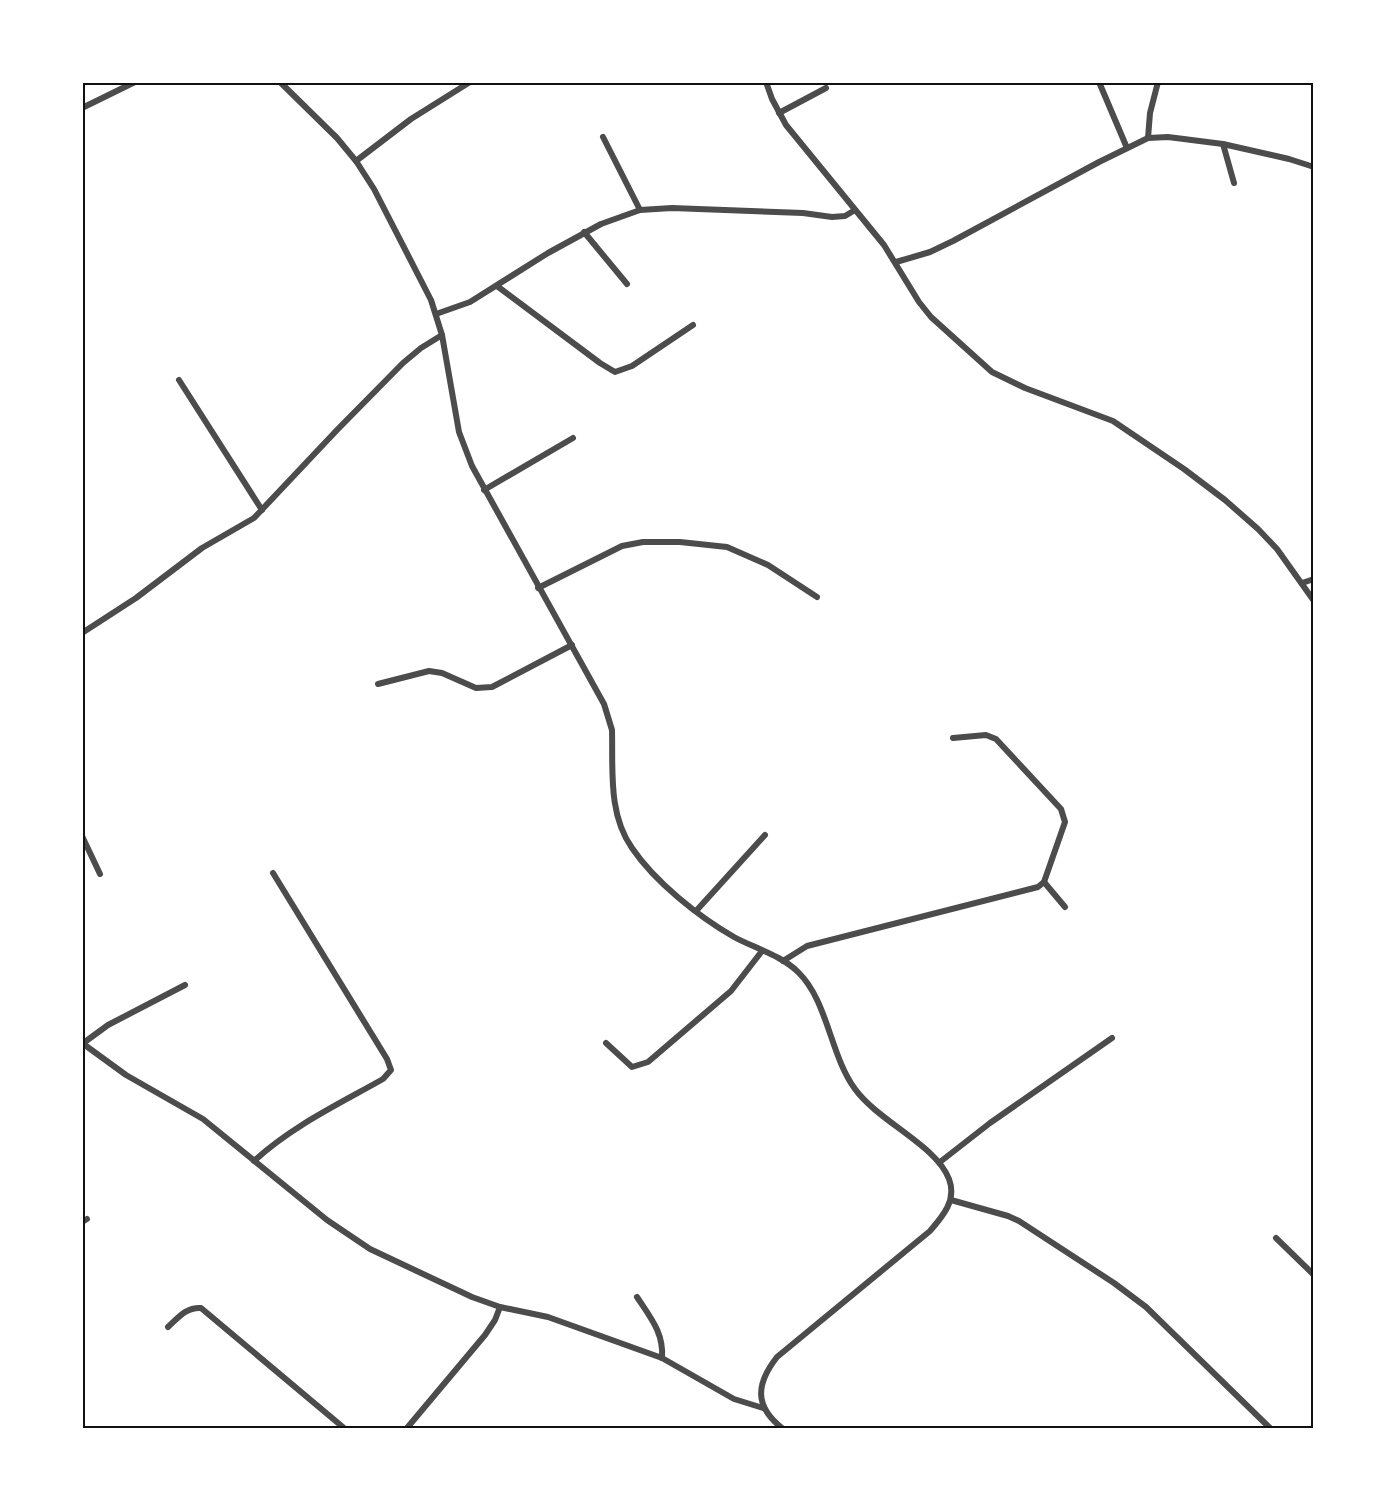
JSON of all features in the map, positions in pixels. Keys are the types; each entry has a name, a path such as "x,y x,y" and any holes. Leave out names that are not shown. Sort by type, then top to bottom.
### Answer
{"street":[{"path":"82,108 135,82"},
{"path":"280,82 337,138 356,161 374,189 431,300 442,335 459,432 472,466 604,704 612,730 613,791 618,822 632,848 668,887 713,924 796,970 813,992 845,1074 854,1088 866,1104 940,1162 951,1187 951,1200 943,1216 930,1231 777,1357 766,1370 761,1384 763,1408 769,1418 782,1428"},
{"path":"356,161 411,119 470,82"},
{"path":"766,82 786,125 896,262 919,302 931,317 992,372 1025,388 1113,421 1216,494 1258,529 1276,549 1314,601"},
{"path":"1099,82 1127,148"},
{"path":"1148,138 1150,113 1158,82"},
{"path":"779,113 826,88"},
{"path":"603,137 640,210"},
{"path":"896,262 930,252 953,242 1148,138 1168,137 1223,144 1314,167"},
{"path":"1223,144 1234,183"},
{"path":"436,314 470,302 584,232 611,219 640,210 672,208 803,213 832,217 845,216 855,210"},
{"path":"584,232 627,284"},
{"path":"497,286 615,372 632,366 693,325"},
{"path":"82,633 136,598 202,548 255,518 403,363 442,335"},
{"path":"179,380 262,510"},
{"path":"484,490 573,438"},
{"path":"538,588 622,546 680,542 727,547 768,565 817,597"},
{"path":"1302,583 1314,579"},
{"path":"378,684 429,671 442,673 476,688 492,687 572,645"},
{"path":"783,961 807,946 1038,887 1044,882 1065,822 1061,809 996,739 986,735 953,738"},
{"path":"696,911 765,835"},
{"path":"82,836 100,874"},
{"path":"254,1161 269,1146 295,1128 383,1079 391,1070 387,1059 273,873"},
{"path":"1044,882 1065,907"},
{"path":"606,1043 632,1067 648,1062 731,991 762,951"},
{"path":"185,986 108,1025 83,1044 126,1075 202,1119 327,1220 370,1249 472,1297 500,1307 548,1317 662,1358 734,1399 763,1408"},
{"path":"940,1162 990,1123 1112,1038"},
{"path":"951,1200 1019,1221 1114,1283 1146,1307 1270,1428"},
{"path":"1276,1238 1314,1275"},
{"path":"637,1297 659,1332 663,1348 662,1358"},
{"path":"409,1428 485,1335 500,1307"},
{"path":"168,1327 185,1311 201,1308 344,1428"}]}
